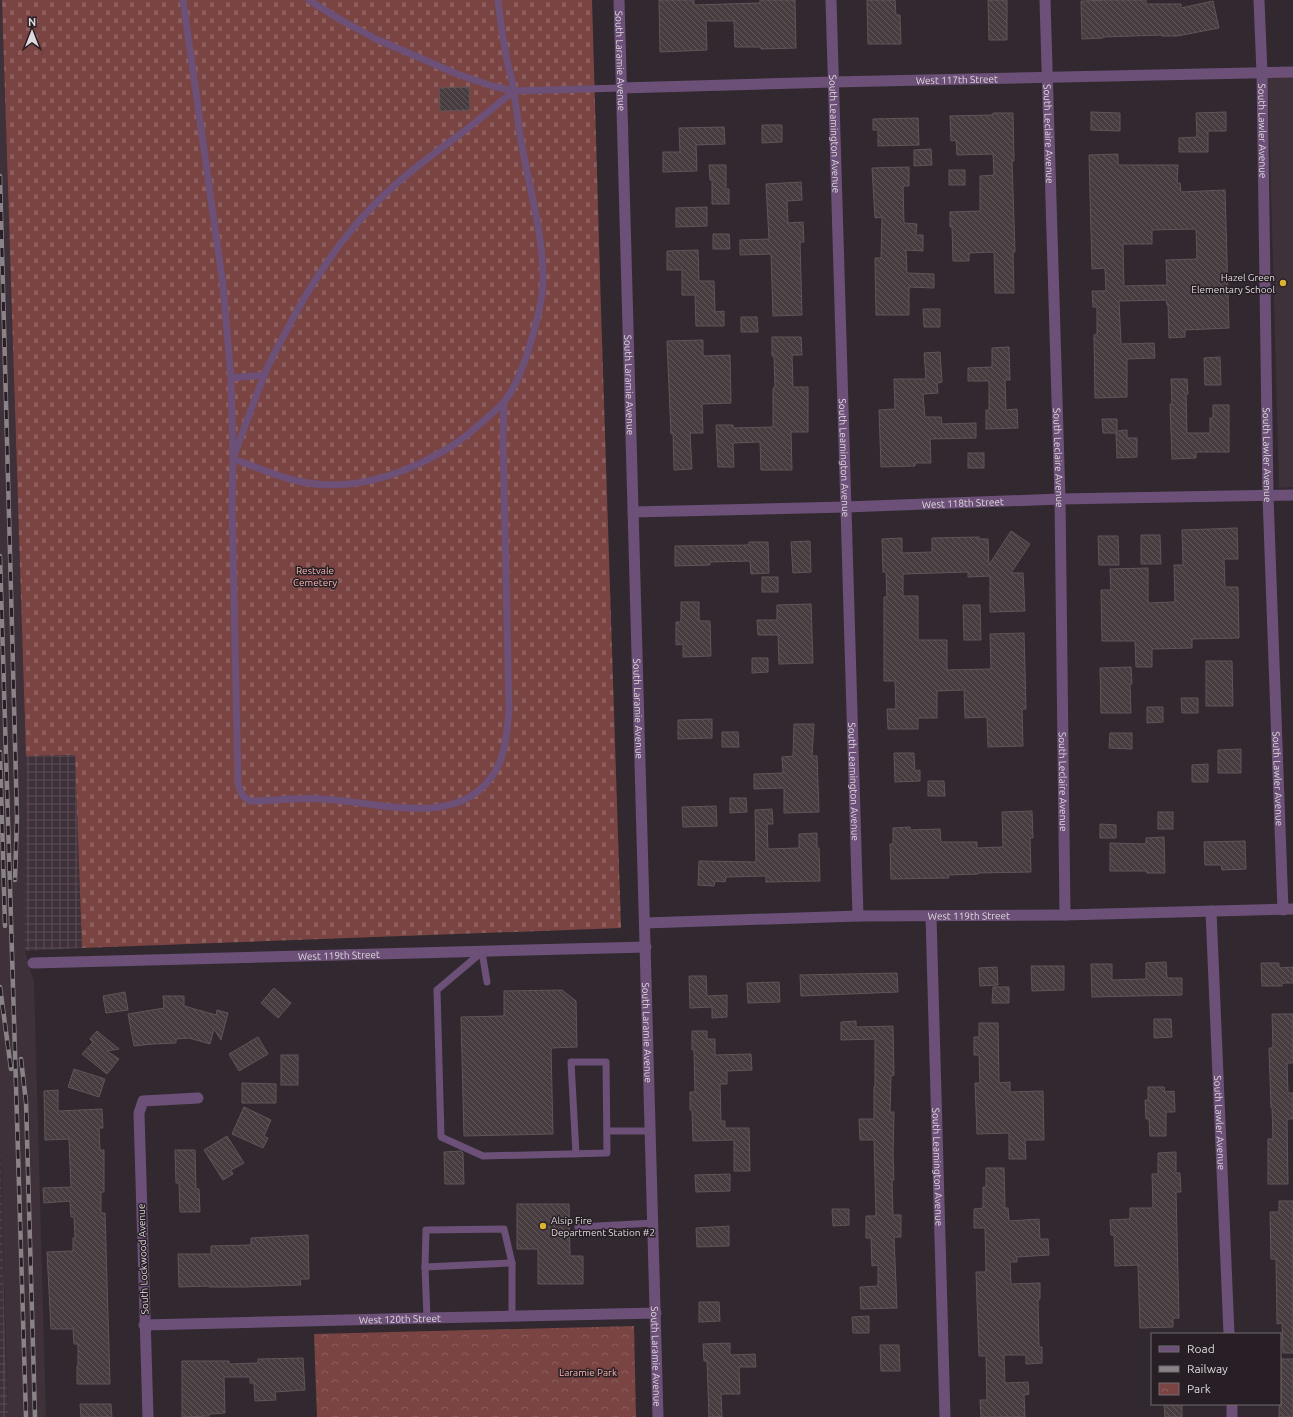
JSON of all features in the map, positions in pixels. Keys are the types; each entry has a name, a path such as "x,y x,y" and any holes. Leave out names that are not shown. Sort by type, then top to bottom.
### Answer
{"street":[{"name":"South Laramie Avenue","path":"618,0 654,1224 658,1417"},
{"name":"South Leamington Avenue","path":"831,0 858,916"},
{"name":"South Leclaire Avenue","path":"1045,0 1060,499 1065,915"},
{"name":"South Lawler Avenue","path":"1259,0 1262,73 1268,496 1288,910"},
{"name":"West 117th Street","path":"621,88 1293,72"},
{"name":"West 118th Street","path":"633,512 846,507 1060,499 1293,496"},
{"name":"West 119th Street","path":"645,923 858,916 1065,915 1288,910"},
{"name":"South Lawler Avenue","path":"1211,911 1229,1333"},
{"name":"South Leamington Avenue","path":"931,916 945,1417"},
{"name":"West 119th Street","path":"33,964 646,947"},
{"name":"South Lockwood Avenue","path":"148,1417 144,1325 139,1113 143,1101 198,1098"},
{"name":"West 120th Street","path":"144,1325 656,1313"},
{"path":"1232,1405 1232,1417"}],"lane":[{"path":"183,0 223,285 231,378 238,785 239,791 250,801 322,798 413,809 431,808 450,805 467,799 483,788 493,774 501,759 507,736 509,711 503,448 504,403"},
{"path":"309,0 339,19 376,39 485,84 514,91 621,88"},
{"path":"233,459 295,480 317,484 335,485 358,483 404,471 445,451 504,403 517,380 535,328 542,300 543,276 536,214 519,130 514,91 507,61 498,0"},
{"path":"233,459 264,375 307,292 336,251 370,208 399,181 514,91"},
{"path":"231,378 264,375"},
{"path":"482,952 487,982"},
{"path":"482,952 437,990 441,1137 483,1156 576,1154 607,1153 606,1062 571,1062 576,1154"},
{"path":"607,1131 651,1131"},
{"path":"578,1227 654,1224"},
{"path":"427,1318 425,1267 426,1230 504,1230 512,1263 512,1316"},
{"path":"425,1267 512,1263"}],"shaded area":[{"path":"0,0 2,0 26,756 25,951 34,982 46,1417 8,1417 0,1130"},
{"name":"Hazel Green Elementary School","path":"1293,77 1293,487 1279,488 1268,78"},
{"path":"75,755 82,948 25,951 26,756"},
{"path":"0,1130 5,1343 8,1417 0,1417"}],"green space":[{"name":"Restvale Cemetery","path":"2,0 592,0 621,928 82,948 75,755 26,756"},
{"name":"Laramie Park","path":"634,1326 636,1417 317,1417 314,1334"}],"building":[{"path":"659,0 694,0 694,5 760,3 760,0 795,0 796,48 761,49 761,47 735,47 734,21 706,21 707,50 660,52"},
{"path":"867,0 895,0 896,15 900,15 901,44 868,44"},
{"path":"988,0 1007,0 1007,40 989,40"},
{"path":"1146,0 1146,4 1181,4 1181,8 1213,1 1219,28 1177,36 1162,35 1082,39 1081,1"},
{"path":"469,87 470,110 440,111 439,88"},
{"path":"1091,112 1120,113 1120,131 1091,130"},
{"path":"1226,112 1226,131 1208,131 1208,152 1179,152 1179,138 1197,137 1196,113"},
{"path":"993,113 1013,113 1014,161 1012,161 1015,252 1013,252 1014,293 995,293 994,252 969,253 969,261 953,261 950,212 980,211 980,176 994,175 993,154 957,155 956,140 951,141 950,116 993,115"},
{"path":"918,118 919,145 878,146 878,130 873,130 873,119"},
{"path":"762,125 782,125 782,142 762,143"},
{"path":"724,127 725,144 696,145 697,171 663,172 663,152 680,152 679,128"},
{"path":"931,149 932,165 914,166 914,150"},
{"path":"1118,154 1118,165 1178,165 1177,183 1180,183 1181,192 1225,190 1229,328 1185,330 1185,337 1169,338 1168,305 1166,300 1119,301 1121,344 1154,343 1155,358 1127,359 1127,397 1095,398 1094,335 1097,334 1097,307 1093,307 1092,291 1106,291 1105,268 1092,269 1089,155","holes":["1196,229 1197,259 1166,260 1167,285 1124,286 1123,244 1152,244 1152,230"]},
{"path":"709,165 726,165 726,189 729,189 729,204 712,204 712,180 710,180"},
{"path":"909,167 909,186 903,186 904,223 917,224 916,235 923,235 923,251 906,250 907,273 934,274 934,288 909,287 909,315 876,315 875,258 881,258 882,217 875,218 872,168"},
{"path":"949,170 965,170 965,185 949,185"},
{"path":"801,182 802,200 787,201 788,223 803,222 804,242 800,242 802,315 773,316 771,254 740,255 740,240 769,239 766,184"},
{"path":"707,207 707,226 676,227 676,208"},
{"path":"713,234 729,234 730,249 713,249"},
{"path":"698,250 699,281 714,281 715,312 724,311 724,326 696,326 695,295 682,295 682,270 667,270 667,251"},
{"path":"923,309 940,309 940,327 924,327"},
{"path":"741,317 757,317 758,332 741,332"},
{"path":"772,337 801,337 802,355 792,355 793,387 808,387 808,432 791,432 792,470 761,470 760,442 733,443 734,467 718,467 716,425 733,425 733,428 773,427 773,388 775,388"},
{"path":"703,340 703,356 730,355 731,403 702,404 703,433 690,433 692,469 674,470 667,341"},
{"path":"1009,347 1010,380 1005,380 1006,410 1017,409 1018,428 986,429 986,410 989,410 989,381 968,381 968,368 992,367 992,348"},
{"path":"940,352 942,382 937,383 938,393 923,394 925,417 941,417 942,424 976,423 976,438 930,439 931,463 915,463 915,466 881,467 879,410 895,409 894,379 926,379 924,353"},
{"path":"1220,357 1221,385 1205,385 1204,358"},
{"path":"1171,379 1187,379 1187,433 1210,433 1210,418 1213,418 1213,405 1229,405 1229,452 1196,452 1196,458 1172,459 1170,404 1172,404"},
{"path":"1102,419 1117,419 1117,431 1127,430 1127,438 1137,438 1137,457 1117,458 1116,433 1103,433"},
{"path":"968,453 984,453 984,468 968,468"},
{"path":"1237,528 1238,559 1224,559 1225,587 1238,587 1239,638 1192,639 1192,648 1152,649 1152,667 1136,667 1135,641 1102,641 1101,590 1111,590 1110,569 1148,568 1148,603 1175,602 1174,565 1183,565 1182,530"},
{"path":"1011,531 1030,544 1011,573 1023,573 1025,611 990,612 990,576 968,577 968,572 903,574 903,596 918,596 918,640 947,640 947,670 991,669 990,634 1024,633 1026,709 1022,709 1023,746 988,747 987,717 965,718 964,690 937,691 937,718 918,718 918,729 888,729 887,709 896,709 895,681 884,681 884,597 887,597 886,572 883,572 882,539 902,538 902,553 932,552 932,538 979,537 979,539 988,539 989,565"},
{"path":"1141,535 1160,535 1161,564 1141,564"},
{"path":"1098,536 1118,536 1119,565 1099,565"},
{"path":"810,541 811,572 793,573 791,542"},
{"path":"749,542 768,542 769,573 751,574 750,561 710,562 710,565 675,566 675,546 749,545"},
{"path":"762,577 778,577 778,592 762,592"},
{"path":"681,602 699,602 699,621 710,621 711,656 683,657 683,644 676,645 676,622 681,622"},
{"path":"811,604 813,663 779,664 778,635 758,635 757,620 777,620 777,605"},
{"path":"963,605 980,605 981,640 964,640"},
{"path":"752,658 768,658 768,672 752,673"},
{"path":"1206,661 1232,661 1233,706 1206,706"},
{"path":"1131,667 1131,713 1101,713 1100,668"},
{"path":"1181,698 1198,698 1198,713 1182,713"},
{"path":"1147,707 1163,707 1163,722 1147,723"},
{"path":"712,719 712,738 678,739 678,720"},
{"path":"794,724 814,724 812,756 817,756 819,812 784,813 784,788 754,789 754,774 783,773 782,757 793,756"},
{"path":"722,732 738,732 739,747 722,747"},
{"path":"1110,733 1132,733 1132,749 1109,748"},
{"path":"1241,749 1241,773 1218,773 1218,750"},
{"path":"894,753 914,753 915,771 920,770 920,781 895,782"},
{"path":"1208,764 1208,782 1192,782 1192,765"},
{"path":"928,781 944,781 945,796 928,796"},
{"path":"730,798 746,798 747,812 730,813"},
{"path":"716,806 717,826 683,827 682,807"},
{"path":"772,809 773,824 767,824 768,849 799,848 799,834 817,833 820,881 766,882 766,876 726,877 725,882 715,881 714,886 698,885 699,861 756,862 755,810"},
{"path":"1032,811 1033,838 1030,838 1031,872 948,875 949,878 891,879 890,844 893,844 893,828 910,827 910,830 940,829 941,842 977,842 977,848 1003,847 1002,812"},
{"path":"1158,812 1173,812 1173,829 1158,829"},
{"path":"1100,824 1116,825 1116,838 1100,838"},
{"path":"1164,837 1165,873 1147,873 1147,871 1110,871 1110,843 1146,844 1146,838"},
{"path":"1245,841 1246,869 1222,870 1221,865 1205,865 1204,842"},
{"path":"1166,962 1167,978 1182,978 1182,995 1092,997 1091,964 1112,964 1112,980 1146,979 1146,963"},
{"path":"1261,963 1279,963 1279,968 1293,967 1293,983 1282,983 1282,986 1262,986"},
{"path":"1031,966 1064,966 1064,990 1032,991"},
{"path":"997,967 998,985 980,986 979,968"},
{"path":"897,973 898,992 801,996 800,975"},
{"path":"689,976 706,976 707,996 727,995 727,1017 712,1018 712,1007 690,1008"},
{"path":"779,982 780,1002 748,1003 747,983"},
{"path":"993,987 1009,987 1009,1003 992,1003"},
{"path":"274,988 291,1003 278,1018 261,1003"},
{"path":"562,990 576,1001 577,1047 551,1048 553,1134 464,1136 461,1017 504,1016 504,991"},
{"path":"125,992 128,1010 106,1013 103,996"},
{"path":"163,996 184,996 184,1006 216,1015 217,1010 228,1013 221,1040 214,1029 210,1044 189,1038 176,1039 176,1043 134,1046 128,1014 164,1008"},
{"path":"1272,1014 1293,1014 1293,1063 1287,1063 1288,1093 1293,1093 1293,1119 1287,1119 1288,1184 1268,1184 1268,1139 1273,1139 1269,1048 1273,1048"},
{"path":"1154,1019 1171,1019 1172,1037 1154,1038"},
{"path":"856,1021 856,1027 893,1026 894,1075 891,1076 890,1112 894,1112 894,1180 892,1180 893,1215 901,1215 901,1237 894,1237 897,1308 861,1309 860,1287 878,1286 878,1265 872,1266 871,1238 866,1238 866,1216 876,1216 874,1140 860,1140 859,1119 874,1119 875,1039 841,1040 841,1022"},
{"path":"979,1023 998,1023 999,1083 1010,1082 1010,1092 1043,1091 1044,1140 1025,1140 1026,1159 1009,1159 1009,1133 977,1134 975,1083 980,1083 979,1055 974,1055 974,1037 979,1037"},
{"path":"97,1031 119,1049 107,1051 119,1059 107,1074 82,1054 93,1042 90,1039"},
{"path":"692,1031 707,1031 707,1039 715,1039 715,1055 751,1054 752,1070 727,1071 727,1084 720,1084 721,1121 725,1121 725,1128 749,1128 750,1171 734,1171 734,1140 693,1141 692,1110 690,1110 690,1092 695,1092"},
{"path":"258,1037 268,1054 239,1071 229,1054"},
{"path":"281,1055 298,1055 298,1085 281,1085"},
{"path":"74,1069 105,1079 99,1097 68,1087"},
{"path":"242,1083 276,1084 276,1103 242,1103"},
{"path":"1148,1087 1164,1087 1165,1092 1174,1091 1175,1112 1166,1112 1166,1136 1150,1136 1149,1119 1146,1119 1145,1100 1148,1100"},
{"path":"58,1090 58,1111 102,1109 103,1128 99,1128 100,1150 104,1150 104,1192 101,1192 101,1213 105,1213 110,1384 77,1384 78,1344 74,1344 73,1329 51,1329 47,1252 73,1251 73,1238 75,1238 74,1217 71,1217 70,1201 44,1203 43,1188 71,1187 69,1139 45,1140 44,1091"},
{"path":"244,1107 271,1120 264,1136 268,1138 263,1148 232,1134"},
{"path":"227,1136 244,1163 231,1170 233,1174 223,1180 204,1150"},
{"path":"175,1150 195,1150 196,1189 199,1189 200,1212 180,1212 179,1183 176,1183"},
{"path":"461,1151 463,1153 464,1184 445,1184 444,1152"},
{"path":"1176,1152 1176,1173 1180,1173 1181,1192 1176,1192 1179,1318 1173,1318 1173,1327 1140,1328 1138,1265 1115,1266 1114,1235 1111,1235 1110,1220 1130,1219 1130,1208 1153,1208 1152,1174 1158,1174 1158,1153"},
{"path":"986,1168 1004,1168 1005,1208 1008,1208 1009,1221 1039,1219 1040,1239 1048,1239 1049,1255 1017,1257 1017,1262 1010,1262 1011,1284 1040,1283 1040,1299 1038,1300 1039,1347 1042,1347 1042,1363 1026,1364 1026,1355 1004,1355 1005,1383 1028,1382 1029,1394 1024,1395 1025,1417 981,1417 980,1400 987,1400 986,1356 979,1356 976,1272 986,1272 985,1228 974,1228 974,1209 983,1208 983,1187 986,1187"},
{"path":"730,1174 730,1191 696,1192 695,1175"},
{"path":"1279,1201 1293,1201 1293,1353 1283,1353 1282,1323 1277,1324 1276,1259 1271,1259 1270,1212 1279,1212"},
{"name":"Alsip Fire Department Station #2","path":"517,1204 569,1204 570,1256 583,1256 583,1284 538,1284 538,1249 517,1249"},
{"path":"832,1209 849,1209 849,1225 833,1226"},
{"path":"729,1226 729,1246 697,1247 696,1228"},
{"path":"308,1235 309,1279 300,1279 301,1285 179,1287 178,1254 211,1254 211,1246 251,1245 251,1238"},
{"path":"699,1302 719,1302 720,1321 699,1322"},
{"path":"869,1316 869,1333 853,1333 852,1317"},
{"path":"730,1343 730,1355 755,1354 756,1367 739,1367 740,1394 721,1394 722,1417 709,1417 707,1361 704,1361 703,1344"},
{"path":"880,1345 899,1345 900,1371 881,1371"},
{"path":"303,1358 305,1390 275,1392 276,1400 255,1401 254,1383 250,1383 250,1377 224,1377 225,1413 209,1414 209,1416 182,1417 182,1361 229,1361 229,1364 258,1363 258,1359"},
{"path":"1281,1359 1293,1359 1293,1417 1279,1417 1279,1405 1281,1405"},
{"path":"80,1404 111,1404 112,1417 81,1417"},
{"path":"1164,1405 1182,1405 1182,1417 1165,1417"}],"railway":[{"path":"0,176 17,818 15,880"},
{"path":"0,556 26,1417"},
{"path":"0,752 5,926"},
{"path":"0,987 11,1069"},
{"path":"21,1059 26,1102 35,1417"}],"place":[{"name":"Hazel Green Elementary School","path":"1283,283"},
{"name":"Alsip Fire Department Station #2","path":"543,1226"}]}
